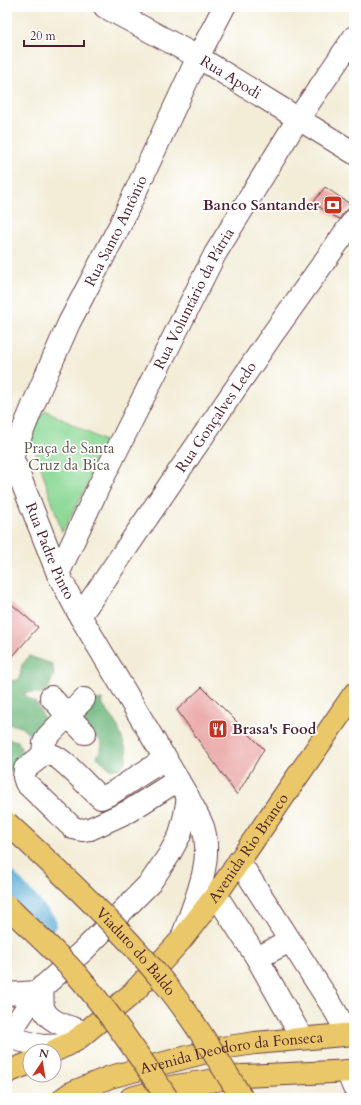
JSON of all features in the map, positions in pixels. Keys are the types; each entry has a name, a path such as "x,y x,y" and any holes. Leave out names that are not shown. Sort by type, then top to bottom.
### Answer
{"main road":[{"name":"Avenida Rio Branco","path":"62,1048 75,1041 132,993 181,940 216,895 354,694"},
{"name":"Viaduto do Baldo","path":"7,823 81,892 122,934 162,981 207,1042 242,1098"},
{"path":"7,906 76,973 100,1002 167,1098"},
{"name":"Avenida Deodoro da Fonseca","path":"64,1098 71,1093 110,1077 222,1048 302,1038 351,1034"},
{"path":"7,1072 22,1065"},
{"name":"Avenida Deodoro da Fonseca","path":"131,1098 176,1086 242,1076 352,1077"}],"street":[{"name":"Rua Apodi","path":"105,7 198,57 354,153"},
{"name":"Rua Santo Antônio","path":"10,448 39,391 68,323 120,225 198,57 224,7"},
{"name":"Rua Voluntário da Pátria","path":"58,574 98,488 215,254 298,119 354,36"},
{"name":"Rua Gonçalves Ledo","path":"80,616 272,335 354,220"},
{"name":"Rua Padre Pinto","path":"10,448 58,574 80,616 166,758 203,828 206,848 204,871 181,940"},
{"path":"51,697 85,732"},
{"path":"42,755 44,743 47,737 84,699"},
{"path":"30,1043 7,1037 40,990 84,950 150,883 169,855 180,835 185,815 183,788 90,829 82,830 73,828 26,783 24,777 25,769 42,755 52,755 62,760 101,798 112,793 166,758"},
{"path":"239,861 351,1034"},
{"path":"216,895 257,958 302,1038"},
{"path":"257,958 290,941"},
{"path":"7,994 40,990"},
{"path":"40,990 43,1007 53,1020 85,1032"}],"green space":[{"name":"Praça de Santa Cruz da Bica","path":"45,410 110,444 62,532 30,434"},
{"path":"29,656 52,664 54,674 46,694 30,692 23,694 37,704 45,721 42,736 32,737 21,727 7,723 7,681 19,680 22,665"},
{"path":"102,699 103,706 116,722 127,752 126,761 120,769 109,768 97,757 102,746 100,740 88,732 83,715 88,701"},
{"path":"7,739 18,741 21,749 22,756 16,771 7,772"}],"building":[{"name":"Banco Santander","path":"325,187 353,206 344,212 339,219 313,203"},
{"path":"7,600 38,627 7,663"},
{"name":"Brasa's Food","path":"202,687 264,749 237,795 177,710"}],"waterway":[{"path":"7,880 46,923"}],"place":[{"name":"Banco Santander","path":"333,205"},
{"name":"Brasa's Food","path":"218,729"}]}
